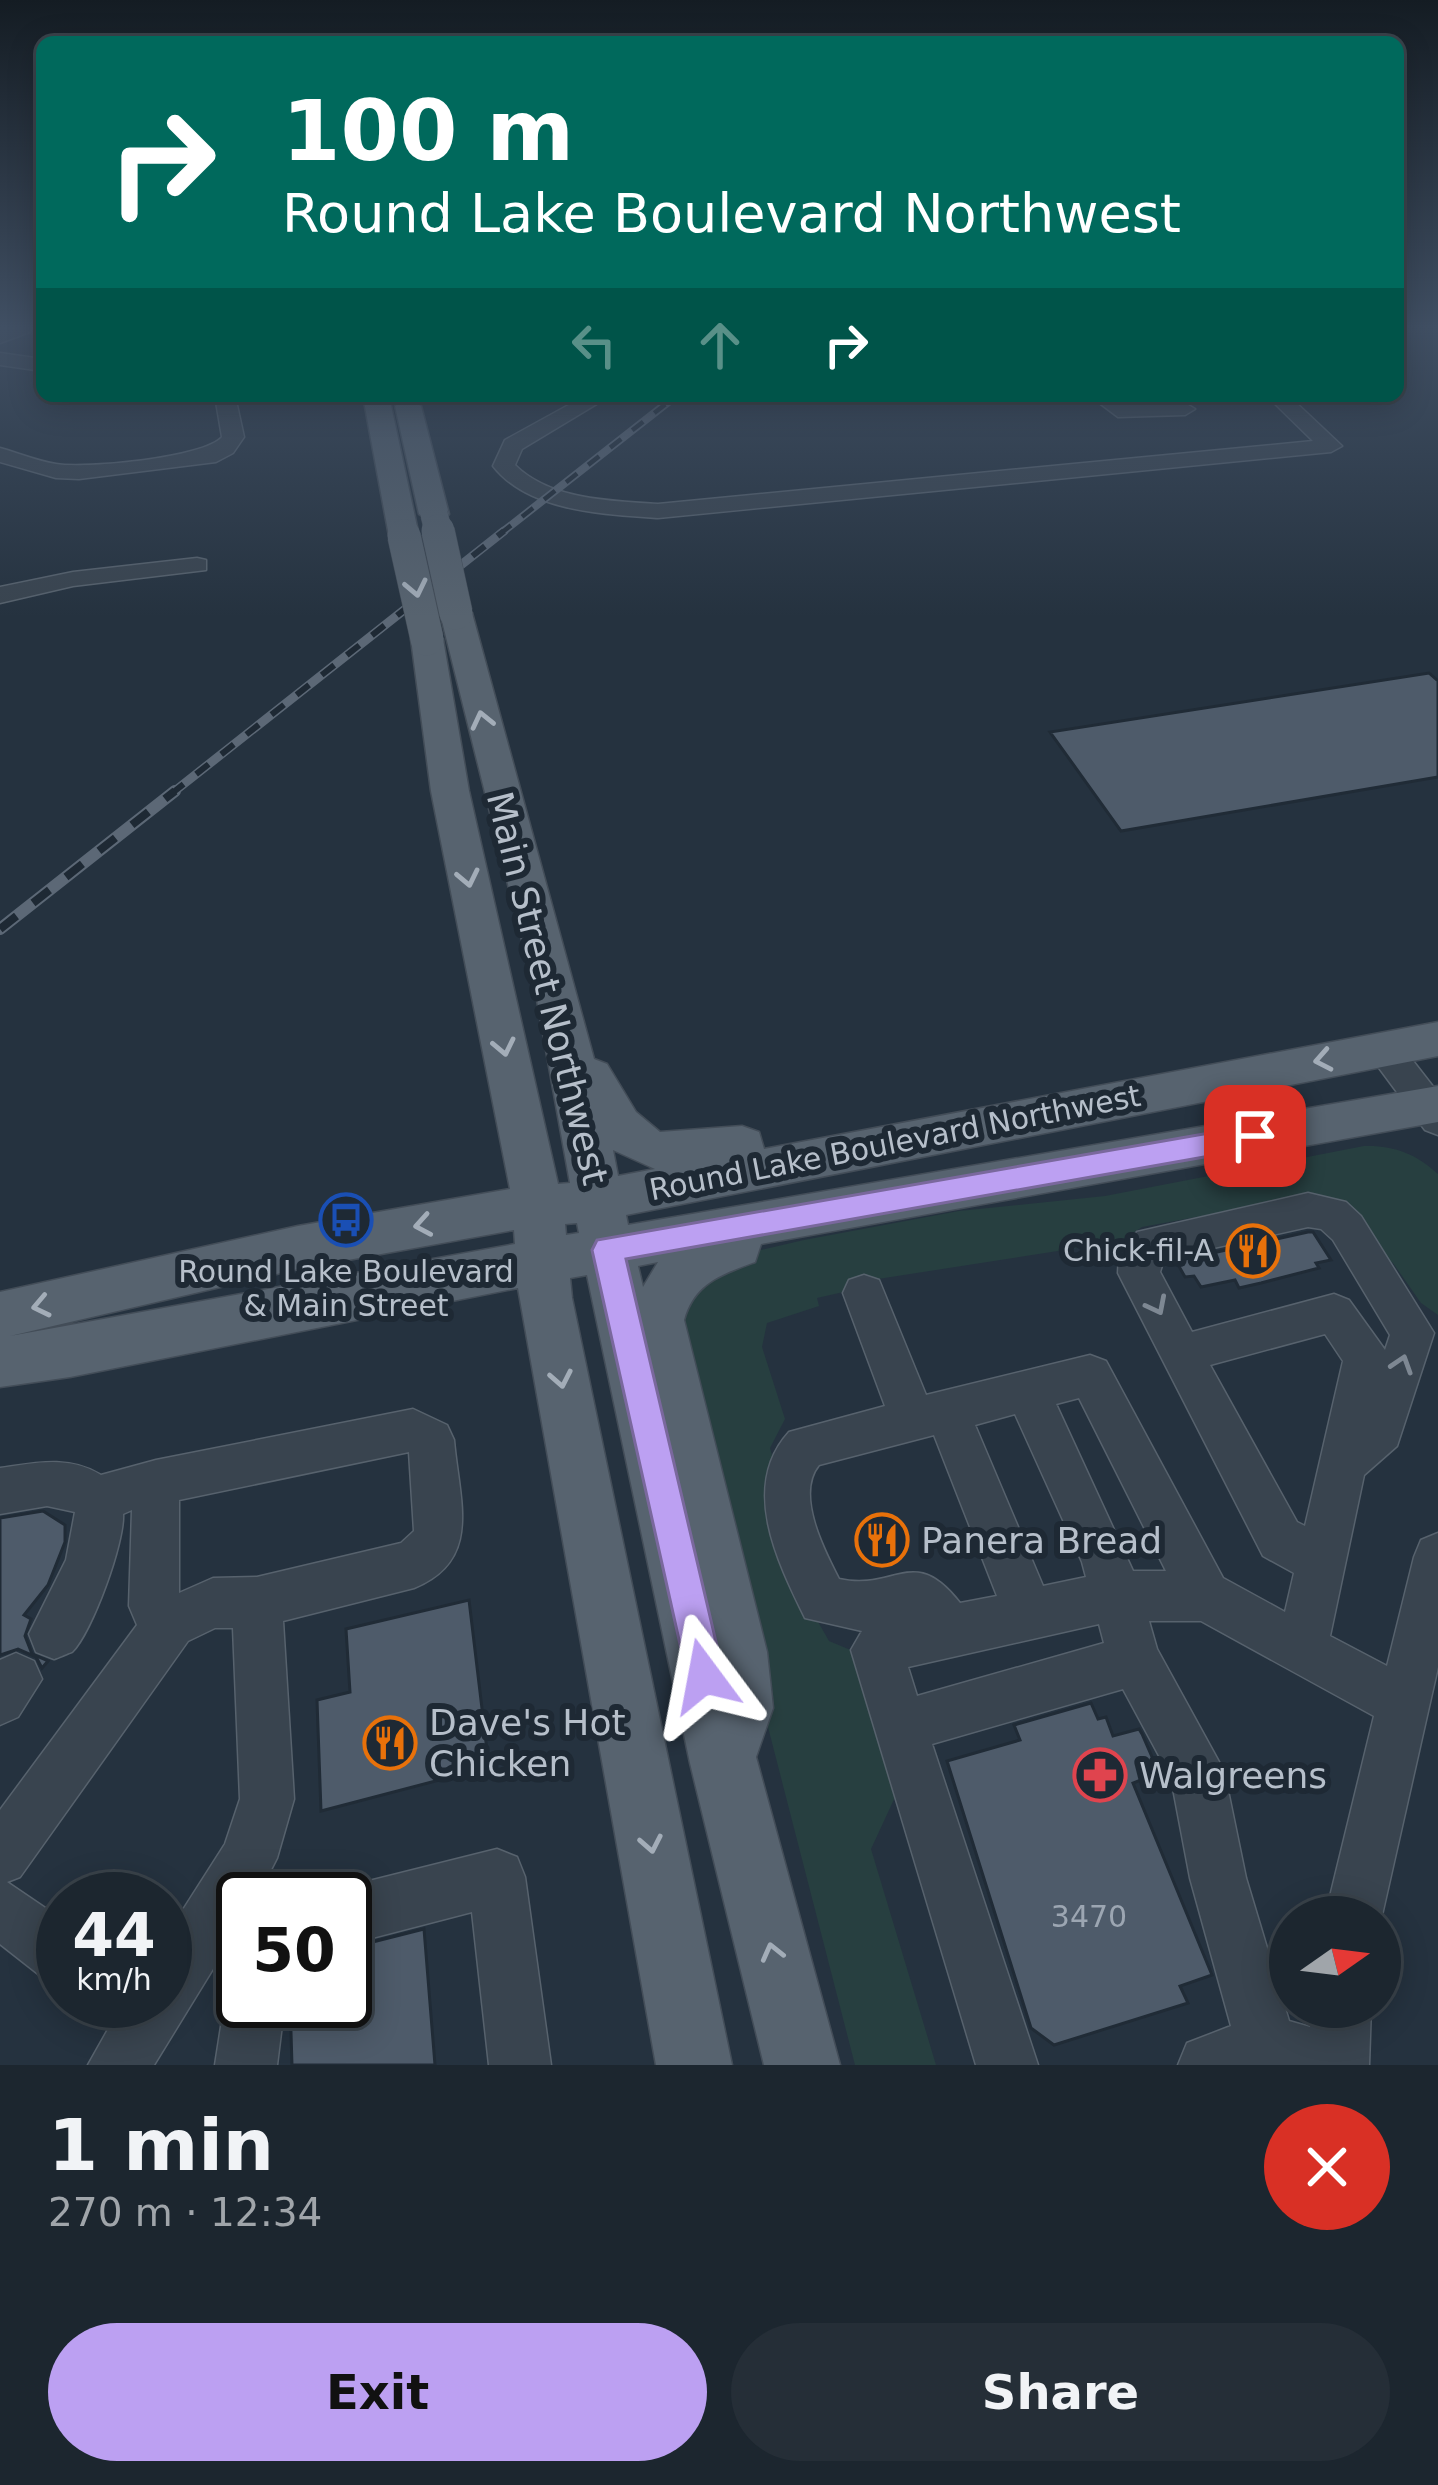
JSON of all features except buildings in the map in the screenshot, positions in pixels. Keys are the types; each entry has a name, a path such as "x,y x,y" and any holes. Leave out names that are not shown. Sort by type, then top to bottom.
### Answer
{"main road":[{"path":"382,424 404,536 441,626"},
{"path":"413,424 434,514 441,626"},
{"name":"Main Street Northwest","path":"441,626 568,1047 724,1763 802,2065"},
{"name":"Main Street Northwest","path":"441,626 450,791 539,1234 694,2065"},
{"name":"Round Lake Boulevard Northwest","path":"604,1225 1048,1112 1438,1039"},
{"path":"568,1047 586,1065 617,1129 646,1150 693,1153 976,1109 1048,1112"},
{"name":"Round Lake Boulevard Northwest","path":"0,1362 91,1349 539,1234 873,1203 1434,1110"},
{"path":"724,1763 740,1708 735,1652 657,1320 661,1300 679,1272 700,1256 835,1223 873,1203"},
{"name":"Round Lake Boulevard Northwest","path":"0,1315 370,1234 539,1234"}],"street":[{"path":"0,455 56,472 208,457 225,448 233,436 231,424"},
{"path":"550,424 513,445 504,466 510,476 529,488 597,503 676,512 1331,446 1308,424"},
{"path":"1201,424 1234,455"},
{"path":"0,595 73,579 196,566"},
{"path":"1383,1049 1434,1110"},
{"path":"1318,1560 1280,1539 1139,1273 1140,1255 1152,1244 1309,1210 1332,1214 1347,1228 1412,1334 1381,1431 1345,1461"},
{"path":"864,1293 1029,1614"},
{"path":"1181,1354 1334,1313 1366,1357 1302,1649"},
{"path":"950,1631 923,1596 853,1606 823,1600 809,1574 789,1500 789,1467 805,1447 1090,1375 1205,1596"},
{"path":"1027,1391 1105,1559 1135,1660 1197,1771 1218,1878 1266,2044"},
{"path":"0,1857 170,1623 212,1603 257,1602 414,1564 439,1541 431,1440 413,1430 155,1482 118,1491 97,1503"},
{"path":"0,1491 47,1480 73,1485 97,1503 103,1524 96,1553 54,1634"},
{"path":"155,1482 154,1606 170,1623"},
{"path":"1359,1896 1438,1557"},
{"path":"1007,2065 877,1650 1113,1596 1205,1596 1404,1704"},
{"path":"192,1943 249,1858 267,1798 257,1602"},
{"path":"900,1727 1135,1660"},
{"path":"372,1909 496,1877 520,2065"},
{"path":"0,1908 36,1935"},
{"path":"246,2065 251,2028"},
{"path":"1210,2065 1266,2044 1335,2065 1339,2028"}],"green space":[{"path":"1364,1146 1404,1152 1438,1174 1438,1315 1421,1303 1393,1263 1301,1198 1142,1227 1122,1241 846,1284 848,1291 817,1298 819,1306 767,1323 762,1347 785,1419 770,1448 817,1620 829,1641 853,1651 896,1795 871,1849 936,2065 855,2065 692,1432 677,1331 696,1275 726,1258 804,1240 959,1211 1105,1196"}],"railway":[{"path":"500,534 640,424"},
{"path":"171,794 504,531"},
{"path":"0,929 175,791"}],"place":[{"name":"Round Lake Boulevard & Main Street","path":"346,1220"},
{"name":"Chick-fil-A","path":"1253,1251"},
{"name":"Panera Bread","path":"882,1540"},
{"name":"Dave's Hot Chicken","path":"390,1743"},
{"name":"Walgreens","path":"1100,1775"}],"route":[{"path":"704,1676 608,1250 1255,1136"}]}
